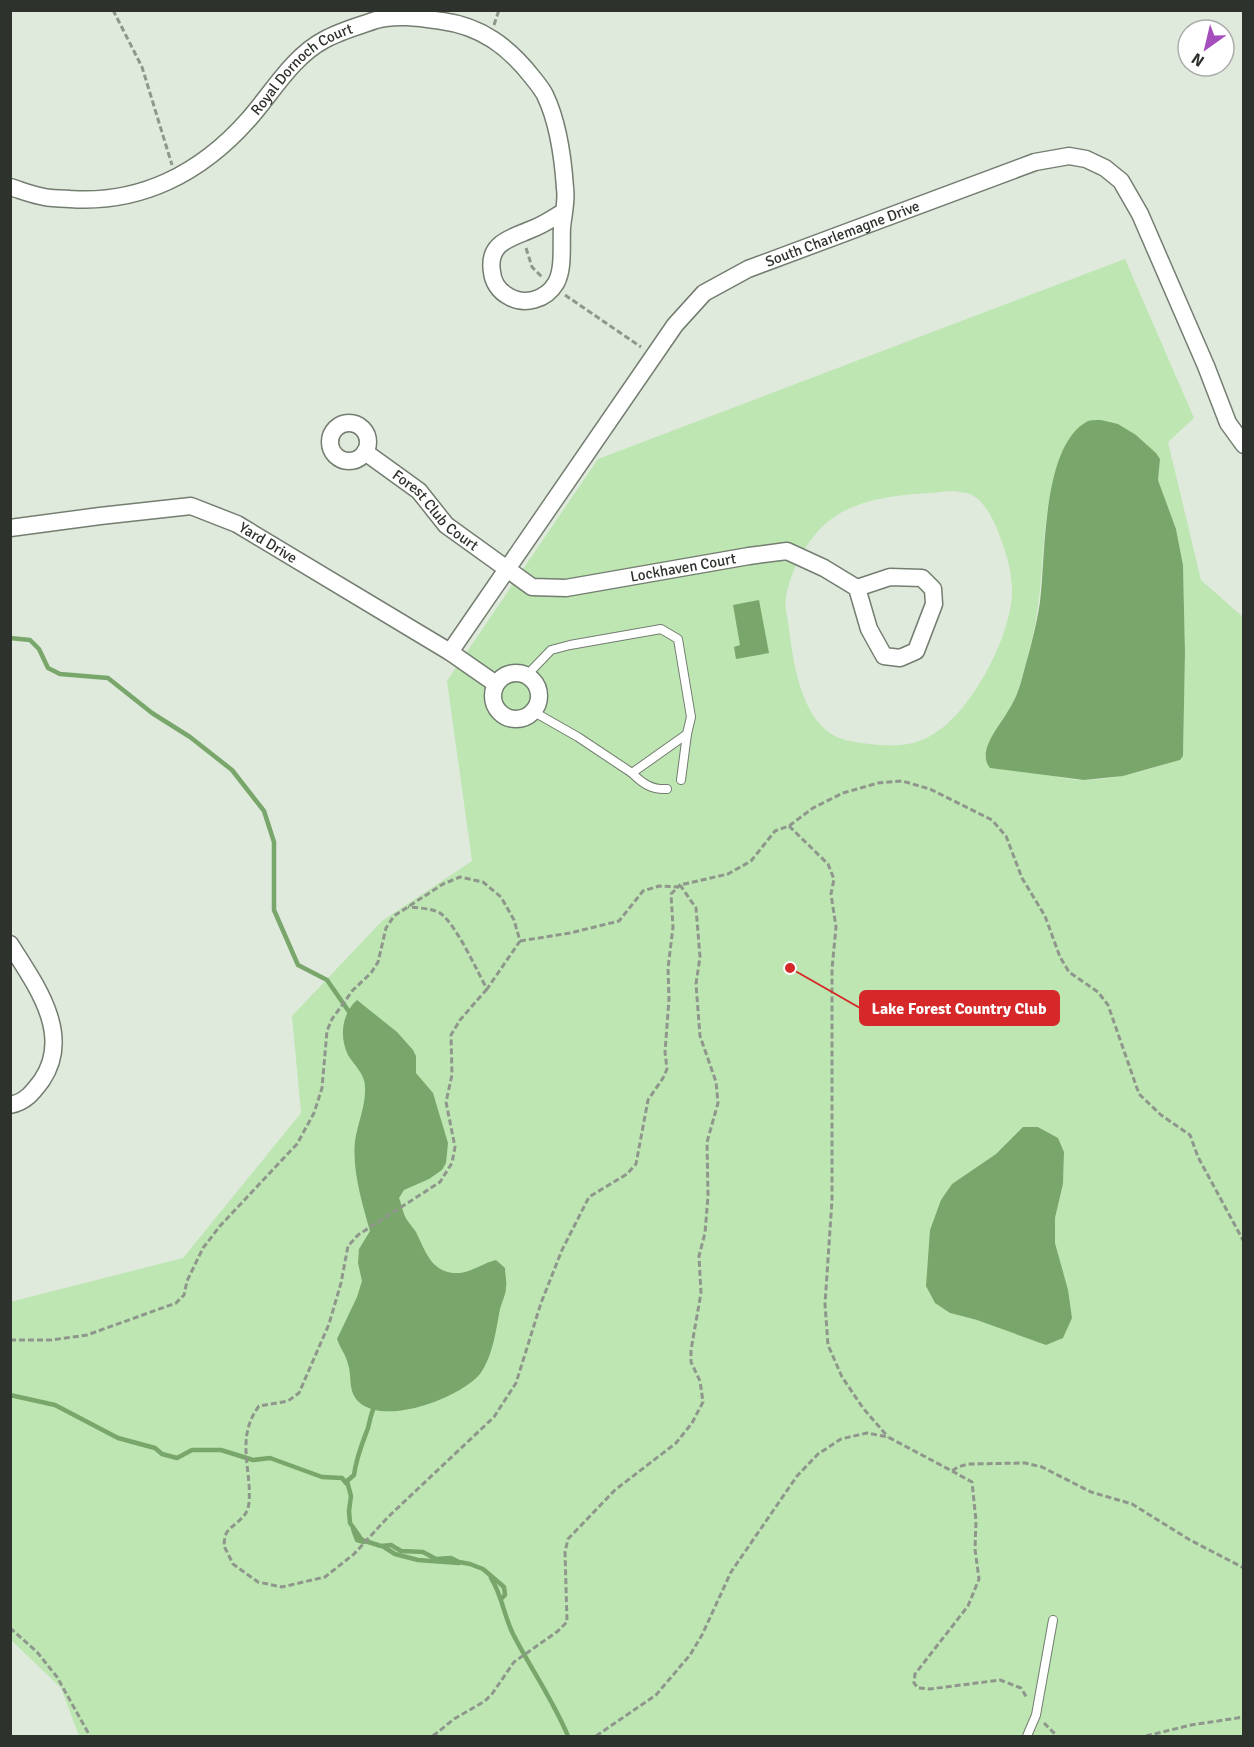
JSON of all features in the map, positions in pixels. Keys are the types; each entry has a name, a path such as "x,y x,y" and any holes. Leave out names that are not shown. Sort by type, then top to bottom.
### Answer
{"street":[{"name":"Royal Dornoch Court","path":"10,187 42,197 110,199 151,189 177,177 215,151 247,121 298,60 323,40 382,18 419,18 449,21 479,30 516,56 544,93 556,126 566,191 559,274 550,292 541,298 519,301 508,297 494,281 491,269 498,247 508,237 532,229 563,212"},
{"name":"South Charlemagne Drive","path":"450,652 675,325 704,293 747,269 1035,162 1069,156 1086,159 1105,168 1121,181 1148,231 1228,423 1244,445"},
{"name":"Forest Club Court","path":"365,452 414,487 446,525 506,569"},
{"name":"Yard Drive","path":"10,528 191,506 237,524 450,652 496,684"},
{"name":"Lockhaven Court","path":"506,569 532,587 566,588 787,551 824,568 857,588"},
{"path":"890,577 922,578 933,589 934,604 916,651 900,658 884,656 869,629 857,588 890,577"},
{"path":"515,672 527,675 539,690 540,698 534,712 520,719 505,717 494,706 492,698 496,684 507,674 515,672"},
{"path":"10,944 41,993 54,1029 54,1057 45,1075 31,1095 10,1106"}],"lane":[{"path":"527,675 551,650 570,645 661,629 678,639 691,717 681,780"},
{"path":"534,712 578,737 632,773 642,783 656,790 667,789"},
{"path":"632,773 687,734"},
{"path":"1027,1737 1036,1715 1053,1620"}],"path":[{"path":"113,10 142,67 168,155 177,177"},
{"path":"524,240 532,267 546,281"},
{"path":"560,292 647,352"},
{"path":"679,886 671,894 673,927 668,968 667,1069 648,1100 636,1164 627,1174 589,1197 558,1261 541,1303 516,1383 494,1417 340,1565 325,1576 282,1587 258,1582 233,1563 224,1546 226,1533 245,1517 249,1504 245,1458 252,1416 259,1406 288,1401 299,1393 329,1324 341,1283 348,1246 358,1235 440,1182 452,1163 455,1148 446,1102 452,1075 452,1035 460,1020 487,989 520,941 570,933 619,921 643,891 659,886 679,886 728,874 751,861 775,831 789,826 813,808 843,793 878,783 903,781 930,789 992,820 1006,836 1022,878 1045,916 1060,957 1069,972 1098,992 1108,1005 1139,1094 1161,1115 1190,1135 1198,1157 1244,1242"},
{"path":"789,826 828,864 834,879 831,894 836,927 832,969 832,1200 825,1304 828,1345 842,1377 863,1408 888,1437"},
{"path":"10,1340 51,1340 87,1335 176,1303 184,1295 187,1281 203,1248 220,1226 297,1144 314,1113 322,1088 327,1031 332,1019 353,990 372,973 378,962 386,928 394,916 443,884 460,876 483,882 501,897 514,920 520,941"},
{"path":"433,1737 454,1719 485,1701 514,1662 567,1622 565,1552 568,1539 615,1490 676,1443 692,1423 703,1402 699,1381 691,1362 691,1350 701,1293 699,1256 705,1233 708,1196 707,1142 718,1103 716,1082 700,1036 696,984 700,957 696,908 679,886"},
{"path":"408,908 424,908 439,913 452,925 487,989"},
{"path":"596,1737 656,1695 690,1655 702,1635 731,1572 797,1476 818,1454 841,1439 867,1433 888,1437 972,1482 979,1580 968,1606 915,1674 914,1683 918,1688 930,1689 1000,1680 1021,1688 1033,1706"},
{"path":"952,1471 968,1464 1025,1463 1042,1467 1091,1492 1132,1504 1190,1540 1244,1568"},
{"path":"10,1628 37,1652 57,1677 90,1737"},
{"path":"1038,1714 1057,1737"},
{"path":"1146,1737 1191,1725 1244,1717"}],"shaded area":[{"path":"1125,259 1194,418 1168,442 1201,580 1243,617 1243,1736 79,1736 61,1688 11,1640 10,1302 183,1258 301,1113 292,1016 382,921 472,861 447,681 598,459","holes":["1136,435 1160,459 1158,480 1176,529 1183,565 1185,653 1183,756 1180,760 1133,773 1085,780 1048,775 985,758 993,738 1014,701 1028,657 1037,616 1049,499 1062,454","952,491 968,493 980,501 988,511 999,534 1010,569 1012,583 1010,610 995,654 984,676 970,698 939,731 922,740 905,745 850,741 834,735 821,725 811,712 804,696 794,661 786,613 788,586 807,545 830,520 858,505 904,495","1038,1127 1058,1138 1064,1152 1063,1184 1055,1218 1055,1243 1072,1318 977,1320 950,1313 952,1184 997,1154 1010,1140"]},
{"path":"1101,420 1118,424 1136,435 1160,459 1158,480 1176,529 1183,565 1185,653 1183,756 1180,760 1123,776 1084,780 990,768 986,761 987,746 1017,693 1036,622 1040,602 1045,532 1054,477 1062,453 1073,434 1088,421"},
{"path":"759,600 769,653 736,659 734,647 740,645 733,605"},
{"path":"357,1000 397,1032 413,1050 416,1056 416,1073 433,1093 448,1143 446,1163 442,1170 429,1179 404,1190 399,1198 406,1218 431,1261 443,1270 460,1273 496,1260 505,1268 505,1292 491,1351 480,1374 456,1392 420,1407 401,1411 367,1408 356,1399 352,1391 347,1361 337,1339 362,1281 358,1263 359,1249 370,1231 358,1186 354,1152 365,1094 365,1082 348,1055 343,1033 345,1018"},
{"path":"1023,1127 1038,1127 1058,1138 1064,1152 1063,1184 1055,1218 1055,1243 1068,1290 1072,1318 1063,1338 1046,1345 977,1320 950,1313 935,1303 926,1286 930,1230 941,1200 952,1184 996,1154"}],"waterway":[{"path":"10,638 30,640 39,649 48,668 60,674 108,678 152,713 190,737 232,770 264,811 274,842 274,910 298,965 327,980 352,1016"},
{"path":"10,1395 55,1405 118,1438 155,1448 162,1454 177,1458 192,1450 221,1450 253,1460 270,1458 322,1477 342,1478 346,1483"},
{"path":"375,1405 354,1475 347,1481 351,1496 350,1523 362,1540 381,1546 391,1545 401,1551 423,1552 436,1559 451,1558 483,1569 504,1587 505,1595 501,1599"},
{"path":"353,1529 357,1540 364,1542"},
{"path":"384,1547 395,1554 418,1560 459,1563"},
{"path":"491,1578 513,1634 568,1736"}],"place":[{"name":"Lake Forest Country Club","path":"790,968"}]}
